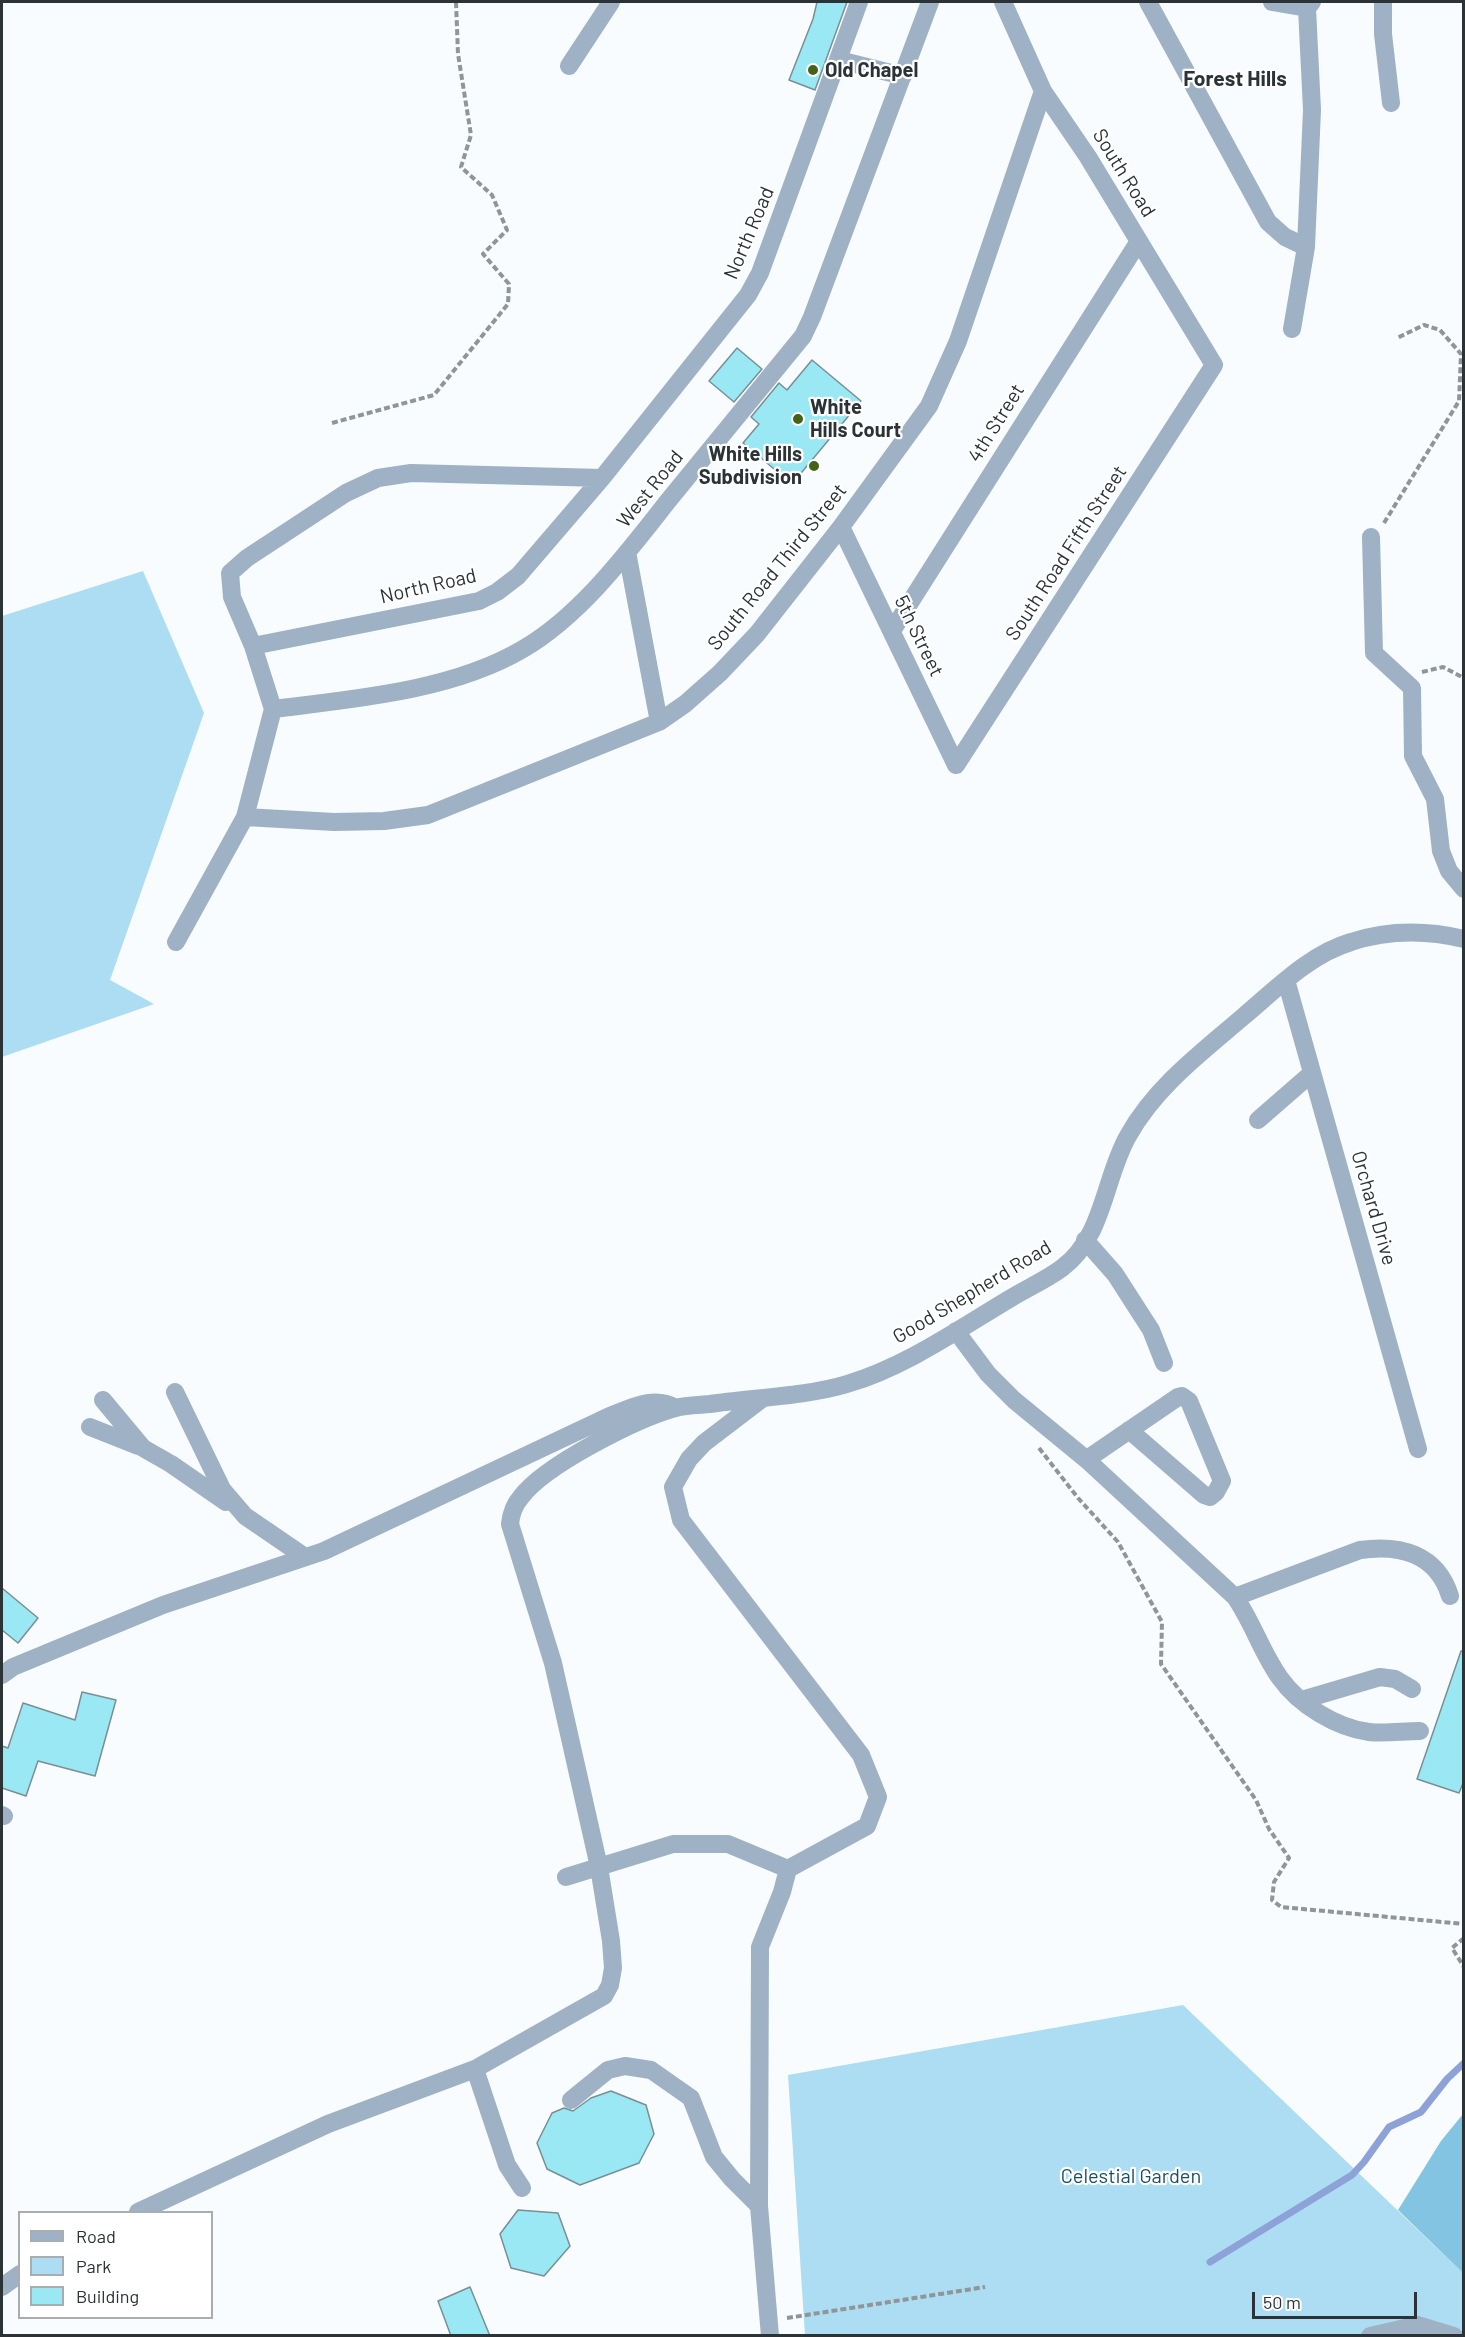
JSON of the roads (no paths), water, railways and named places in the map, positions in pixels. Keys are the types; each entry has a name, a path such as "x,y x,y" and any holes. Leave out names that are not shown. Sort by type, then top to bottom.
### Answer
{"street":[{"path":"569,66 611,2"},
{"name":"North Road","path":"253,646 479,601 518,576 602,478 748,295 760,273 859,2"},
{"name":"West Road","path":"273,709 371,697 448,680 523,650 563,621 627,552 803,336 930,2"},
{"name":"South Road","path":"1002,2 1043,91 1088,157 1214,365"},
{"path":"1148,2 1268,222 1285,237 1306,247"},
{"path":"1272,2 1310,5 1312,110 1306,247 1292,329"},
{"path":"1383,2 1383,34 1391,103"},
{"path":"839,60 903,76"},
{"name":"South Road Third Street","path":"245,817 334,822 384,820 428,814 659,722 685,704 720,673 757,634 841,527 929,406 958,341 1043,91"},
{"name":"4th Street","path":"892,630 1139,241"},
{"name":"South Road Fifth Street","path":"957,765 1214,365"},
{"path":"176,942 245,817 273,709 253,646 232,597 230,573 247,558 346,493 378,478 411,474 602,478"},
{"name":"5th Street","path":"841,527 957,765"},
{"path":"1371,537 1374,653 1412,688 1413,756 1435,799 1441,851 1449,871 1464,889"},
{"path":"627,552 659,722"},
{"name":"Good Shepherd Road","path":"676,1408 846,1385 905,1360 1064,1267 1095,1225 1127,1137 1154,1099 1186,1065 1286,980 1349,942 1388,933 1423,932 1464,939"},
{"name":"Orchard Drive","path":"1286,980 1418,1449"},
{"path":"1258,1120 1312,1073"},
{"path":"1085,1240 1114,1274 1151,1330 1164,1363"},
{"path":"956,1331 994,1381 1087,1460 1235,1598 1245,1612 1281,1680 1302,1700 1348,1728 1371,1732 1420,1731"},
{"path":"175,1392 222,1489 245,1516"},
{"path":"764,1397 704,1443 689,1459 673,1487 681,1520 861,1755 878,1797 867,1826 788,1869 782,1892 760,1947 759,2206 769,2328"},
{"path":"1087,1460 1129,1430 1178,1397 1186,1398 1222,1481 1220,1486 1210,1497 1203,1495 1129,1430"},
{"path":"103,1400 143,1448"},
{"path":"2,1675 13,1667 163,1605 305,1557 610,1416 645,1403 664,1403 676,1408"},
{"path":"140,2211 328,2124 475,2069 604,1996 610,1985 613,1968 599,1867 553,1663 510,1524 511,1514 521,1497 550,1470 614,1434 676,1408"},
{"path":"90,1427 143,1448 207,1488 305,1557"},
{"path":"1235,1598 1360,1550 1380,1547 1396,1549 1426,1561 1445,1581 1450,1596"},
{"path":"1302,1700 1380,1677 1395,1678 1412,1689"},
{"path":"566,1876 673,1844 728,1844 788,1869"},
{"path":"571,2100 608,2070 625,2066 651,2070 691,2098 714,2157 759,2206"},
{"path":"475,2069 507,2165 522,2188"},
{"path":"2,2287 18,2275"},
{"path":"1370,2336 1418,2325 1454,2336"}],"waterway":[{"path":"1210,2262 1352,2175 1389,2127 1421,2112 1447,2079 1464,2063"}],"place":[{"name":"Old Chapel","path":"813,70"},
{"name":"White Hills Court","path":"798,419"},
{"name":"White Hills Subdivision","path":"814,466"}],"district":[{"name":"Forest Hills","path":"1235,79"}],"park label":[{"name":"Celestial Garden","path":"1131,2176"}]}
